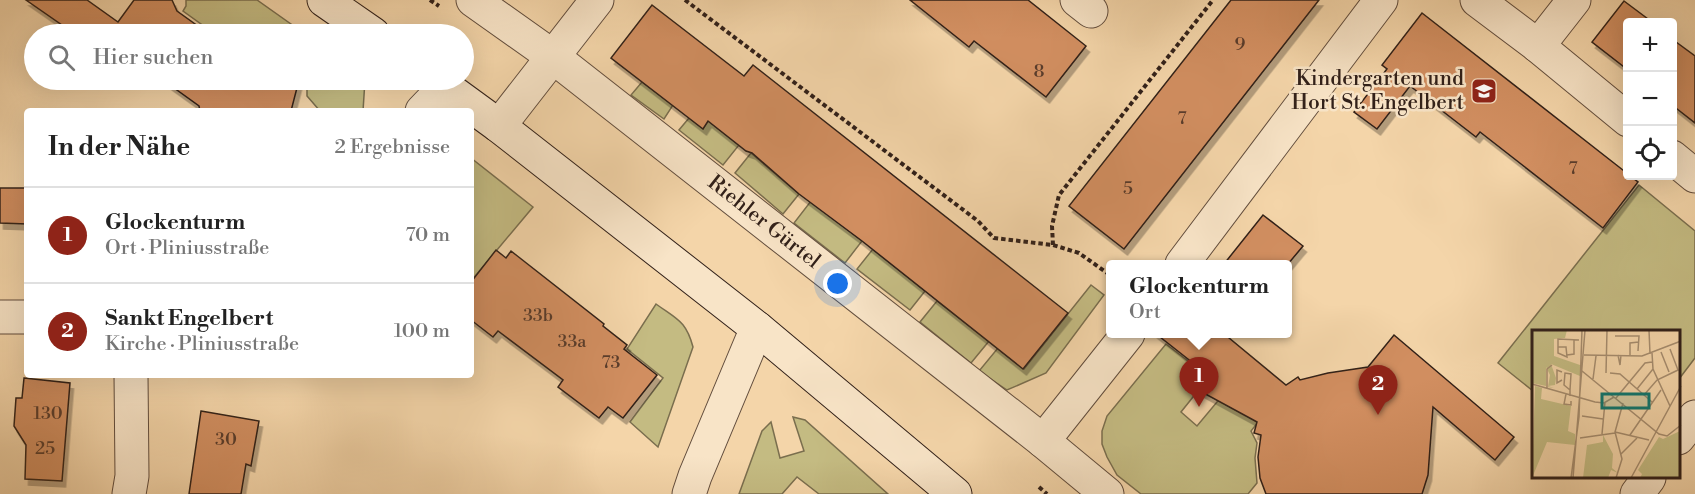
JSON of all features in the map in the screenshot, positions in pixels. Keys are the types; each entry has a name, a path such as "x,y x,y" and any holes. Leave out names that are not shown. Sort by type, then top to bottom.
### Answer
{"street":[{"path":"324,0 359,24"},
{"name":"Riehler Gürtel","path":"473,0 552,56 1043,441 1107,494"},
{"path":"499,126 597,0"},
{"path":"1185,260 1381,0"},
{"path":"1477,0 1538,46 1623,116"},
{"path":"1538,46 1574,0"},
{"path":"424,108 436,90"},
{"path":"450,90 757,328 955,494"},
{"path":"1677,161 1695,176"},
{"path":"0,317 24,318"},
{"path":"689,494 694,476 757,328"},
{"path":"1043,441 1124,338"},
{"path":"129,494 132,476 131,378"},
{"path":"1680,436 1695,417"},
{"path":"1637,494 1648,479"}],"path":[{"path":"684,0 978,221 994,238 1053,245 1078,253 1106,272"},
{"path":"1053,245 1052,225 1059,195 1213,0"}],"shaded area":[{"path":"186,0 257,0 291,24 201,24 183,11"},
{"path":"642,82 673,105 664,119 631,95"},
{"path":"307,90 364,90 363,108 317,108 307,96"},
{"path":"689,118 703,129 708,121 739,145 723,165 679,130"},
{"path":"751,153 799,194 783,214 735,173"},
{"path":"474,160 533,207 474,277"},
{"path":"1639,185 1695,231 1695,358 1680,378 1680,330 1532,330 1532,390 1498,363"},
{"path":"811,201 862,241 845,263 794,223"},
{"path":"873,249 925,291 910,310 857,269"},
{"path":"1091,285 1104,295 1046,373 1007,390 979,371 998,348 1024,369"},
{"path":"937,301 989,341 971,363 920,322"},
{"path":"656,304 684,326 693,347 658,447 630,422 663,378 627,349"},
{"path":"1166,344 1206,375 1201,387 1181,412 1197,426 1231,389 1262,417 1251,431 1257,443 1255,458 1257,483 1248,494 1141,494 1117,475 1107,457 1102,444 1102,431 1107,416"},
{"path":"793,417 805,420 888,494 819,494 797,477 782,494 739,494 762,431 771,422 780,458 804,451"}],"building":[{"path":"26,0 87,0 118,22 134,0 172,0 177,11 195,24 61,24"},
{"path":"910,0 1028,0 1086,46 1046,97 974,41 969,47"},
{"path":"1231,0 1319,0 1124,249 1069,206"},
{"path":"1624,1 1647,18 1623,18 1623,66 1592,42"},
{"path":"652,5 744,76 753,65 1068,313 1023,369 799,194 752,153 746,151 708,121 703,129 611,58"},
{"path":"1422,13 1623,170 1623,180 1638,182 1603,228 1480,132 1476,137 1410,86 1377,129 1354,112 1387,69 1382,65"},
{"path":"1677,43 1695,56 1695,123 1677,109"},
{"path":"177,90 296,90 292,108 199,108"},
{"path":"0,188 24,188 24,224 0,223"},
{"path":"1263,215 1303,246 1291,260 1227,260"},
{"path":"496,250 506,258 511,251 604,324 603,326 627,345 624,349 657,375 623,418 608,407 599,418 558,387 563,380 498,331 493,337 474,322 474,278"},
{"path":"1394,335 1514,437 1495,460 1433,407 1428,475 1422,494 1266,494 1260,478 1258,457 1261,435 1254,433 1257,422 1198,390 1208,375 1161,338 1229,338 1286,385 1298,377 1300,380 1368,367"},
{"path":"24,378 70,383 62,481 25,479 26,445 14,426 16,398 22,398"},
{"path":"201,411 259,421 251,466 246,464 241,494 189,494"}],"place":[{"name":"Kindergarten und Hort St. Engelbert","path":"1484,91"},
{"name":"Glockenturm","path":"1199,407"},
{"name":"Sankt Engelbert","path":"1378,415"}]}
